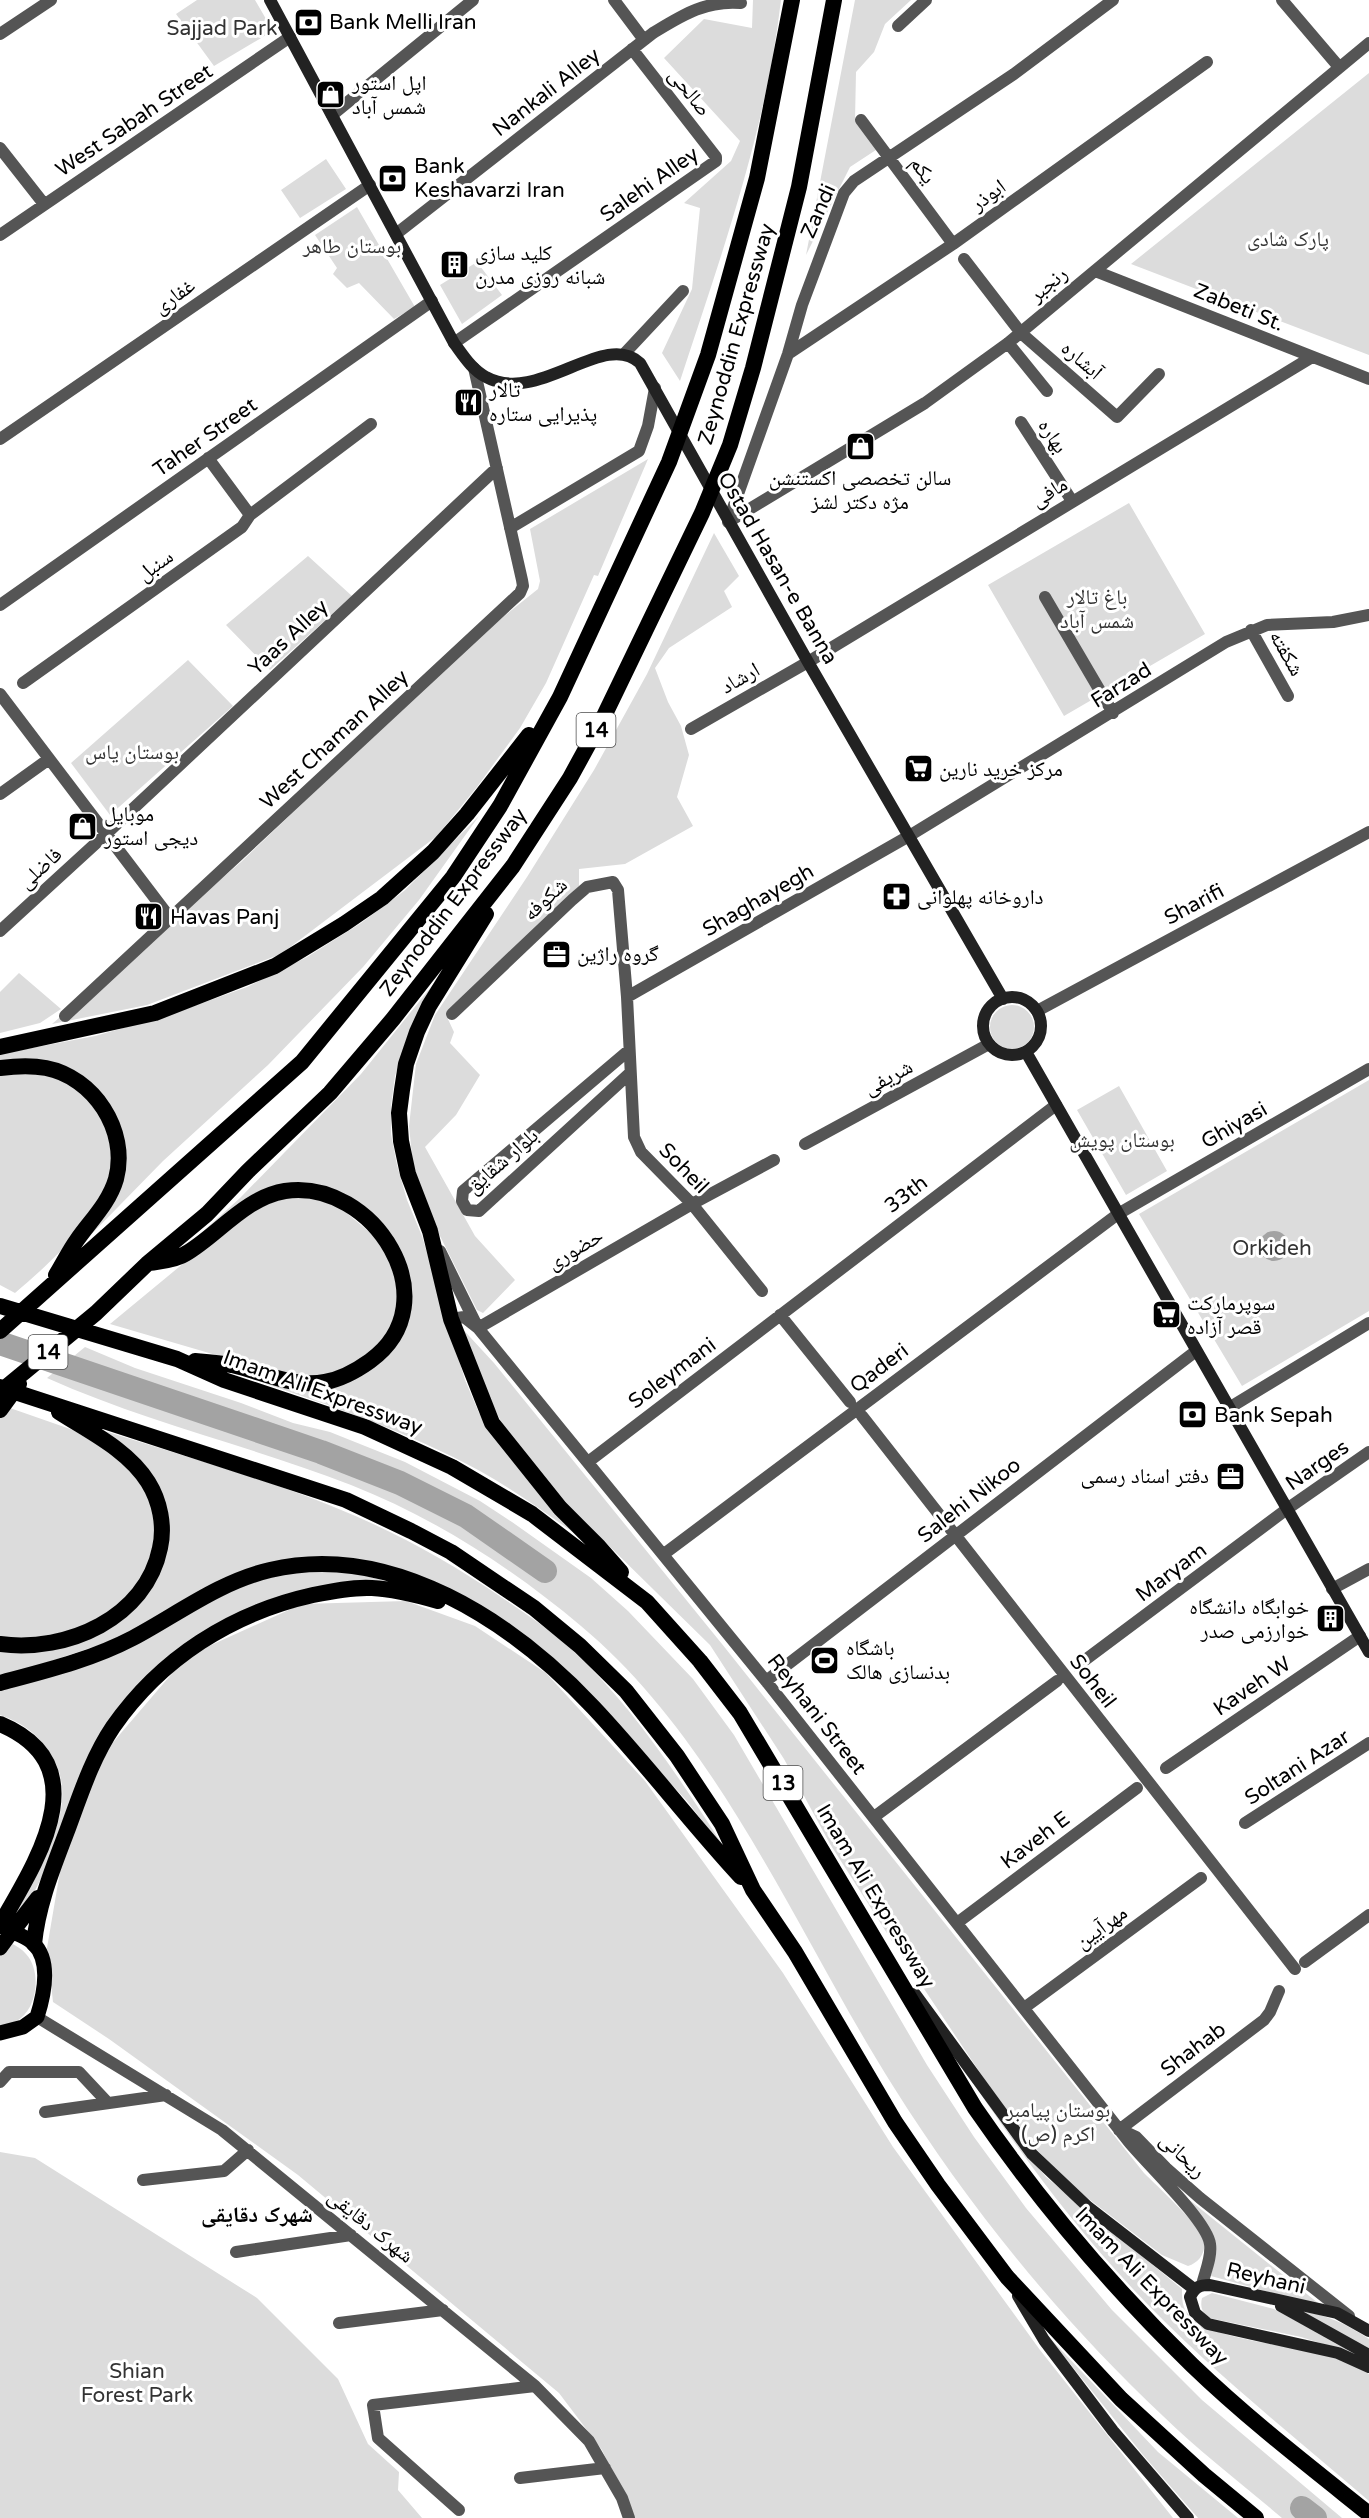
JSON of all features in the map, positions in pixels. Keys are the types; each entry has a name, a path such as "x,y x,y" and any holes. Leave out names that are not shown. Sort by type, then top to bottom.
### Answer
{"highway":[{"name":"Zeynoddin Expressway","path":"0,1332 219,1139 310,1054 453,877 500,806 560,697 669,462 708,355 757,177 792,0"},
{"name":"Zeynoddin Expressway","path":"0,1392 96,1313 147,1264 207,1214 248,1171 330,1094 393,1019 513,866 570,778 605,714 702,513 730,445 753,368 799,187 834,0"},
{"path":"0,1047 154,1013 275,966 344,924 382,898 433,852 467,814 560,697"},
{"path":"513,866 461,958 429,1006 417,1032 406,1064 399,1113 401,1141 408,1174 430,1231 451,1319 492,1423 560,1508 599,1546 647,1602"},
{"path":"0,1068 45,1067 67,1075 84,1085 101,1104 115,1134 119,1157 116,1180 93,1220 75,1241 47,1292"},
{"path":"147,1264 184,1256 224,1223 265,1198 284,1191 318,1192 347,1204 370,1221 385,1238 402,1274 404,1294 402,1315 395,1334 374,1358 356,1371 338,1379 323,1383 289,1381 231,1365 177,1359"},
{"path":"0,1296 30,1316"},
{"name":"Imam Ali Expressway","path":"0,1306 177,1359 224,1380 365,1427 452,1467 532,1514 647,1602 700,1661 740,1713 975,2109 1017,2169 1084,2252 1193,2365 1302,2460 1369,2514"},
{"path":"0,1410 37,1361"},
{"path":"0,1387 346,1500 411,1531 491,1578 580,1646 626,1691 677,1756 722,1824 753,1890"},
{"path":"0,1644 27,1645 55,1641 84,1633 105,1623 128,1607 149,1581 158,1560 162,1540 162,1520 156,1499 148,1482 137,1467 114,1448 41,1400"},
{"path":"0,1683 55,1668 131,1639 224,1586 270,1570 318,1563 384,1572 434,1590 511,1634 555,1670 592,1706 753,1890 795,1952 895,2122 938,2185 1007,2277 1121,2398 1204,2475 1256,2518"},
{"path":"34,1944 36,1919 44,1890 85,1781 113,1727 139,1695 169,1665 204,1638 239,1619 284,1601 333,1590 370,1588 401,1592 470,1610"},
{"path":"0,1724 33,1745 50,1767 55,1801 49,1831 4,1928"},
{"path":"4,1928 44,1890"}],"main road":[{"path":"270,0 454,343 474,368 493,380 528,383 592,359 625,353"},
{"name":"Ostad Hasan-e Banna","path":"625,353 640,363 655,388 728,522 1003,999"},
{"path":"1003,999 1022,999 1037,1011 1041,1029 1033,1046 1026,1052 1007,1055 998,1052 989,1044 983,1029 984,1019 988,1010 1003,999"},
{"path":"1026,1052 1369,1652"},
{"path":"0,1948 4,1928 34,1944 42,1959 45,1983 37,2017 23,2027 0,2033"},
{"path":"882,1951 945,2032 1032,2154 1088,2207 1198,2287"},
{"path":"1007,2277 1044,2340 1113,2431 1188,2518"},
{"name":"Reyhani","path":"1368,2330 1336,2313 1264,2298 1198,2287 1190,2297 1191,2305 1199,2319 1208,2324 1338,2353 1369,2367"},
{"path":"1264,2298 1369,2355"}],"street":[{"path":"0,34 51,0"},
{"path":"332,115 473,0"},
{"path":"614,0 644,40"},
{"path":"693,3 726,0 741,3"},
{"path":"898,26 927,0"},
{"name":"Zandi","path":"728,522 788,354 802,305 844,194 854,181 1014,74 1113,0"},
{"path":"1283,0 1339,68"},
{"name":"Nankali Alley","path":"396,234 693,3"},
{"name":"West Sabah Street","path":"0,235 290,37"},
{"name":"رنجبر","path":"728,522 925,403 1008,343 1369,43"},
{"name":"Salehi Alley","path":"454,343 716,161 716,157 632,49"},
{"name":"ابوذر","path":"788,354 953,244 1207,62"},
{"name":"یکم","path":"861,120 953,244"},
{"path":"0,148 44,204"},
{"name":"غفاری","path":"0,440 370,185"},
{"path":"964,259 1021,333"},
{"name":"Zabeti St.","path":"1095,271 1369,379"},
{"path":"625,353 683,291"},
{"name":"Taher Street","path":"0,605 432,301"},
{"name":"آبشاره","path":"1021,333 1117,417 1159,374"},
{"path":"1008,343 1047,391"},
{"name":"مافی","path":"808,662 1312,357"},
{"path":"474,368 510,528 639,451 648,426 655,388"},
{"name":"بهاره","path":"1021,422 1072,501"},
{"name":"سنبل","path":"23,683 242,527 250,515 371,424"},
{"path":"208,458 250,515"},
{"name":"Yaas Alley","path":"106,834 497,468"},
{"name":"West Chaman Alley","path":"65,1016 520,593 523,586 510,528"},
{"path":"1045,597 1113,713"},
{"name":"Farzad","path":"909,836 1226,642 1251,630 1277,624 1333,622 1369,615"},
{"name":"شکفته","path":"1251,630 1288,696"},
{"name":"ارشاد","path":"691,729 808,662"},
{"path":"0,694 170,918"},
{"path":"0,794 49,759"},
{"name":"Sharifi","path":"1037,1011 1369,832"},
{"name":"فاضلی","path":"0,931 106,834"},
{"name":"Shaghayegh","path":"627,997 909,836"},
{"name":"شکوفه","path":"452,1014 572,900 587,888 601,883 613,882 618,891 627,997"},
{"name":"Soheil","path":"627,997 629,1074 634,1137 641,1152 692,1204 762,1292"},
{"name":"شریفی","path":"805,1144 989,1044"},
{"name":"بلوار شقایق","path":"628,1051 463,1191 462,1202 467,1210 479,1211 629,1074"},
{"name":"Ghiyasi","path":"1118,1214 1369,1069"},
{"name":"33th","path":"780,1315 1056,1105"},
{"path":"692,1204 774,1160"},
{"name":"حضوری","path":"478,1328 692,1204"},
{"name":"Qaderi","path":"663,1554 1118,1214"},
{"name":"Reyhani Street","path":"430,1231 478,1328 766,1681 1119,2130"},
{"path":"780,1315 850,1402"},
{"name":"Soleymani","path":"588,1462 780,1315"},
{"path":"451,1319 464,1317 478,1328"},
{"path":"1229,1408 1369,1323"},
{"name":"Salehi Nikoo","path":"766,1681 1196,1351"},
{"name":"Soheil","path":"862,1416 955,1536 1300,1966 1369,1914"},
{"name":"Narges","path":"1287,1509 1369,1452"},
{"name":"Maryam","path":"1077,1666 1287,1509"},
{"path":"1332,1589 1369,1569"},
{"name":"Kaveh W","path":"1166,1768 1359,1636"},
{"path":"874,1818 1057,1681"},
{"name":"Soltani Azar","path":"1245,1823 1369,1743"},
{"name":"Kaveh E","path":"957,1923 1137,1788"},
{"name":"مهرآیین","path":"1024,2008 1201,1878"},
{"name":"Shahab","path":"1119,2130 1263,2020 1270,2012 1279,1990"},
{"name":"شهرک دقایقی","path":"37,2017 222,2130 535,2386 590,2441 622,2498 629,2518"},
{"path":"0,2082 9,2072 79,2072 108,2103"},
{"path":"45,2112 166,2095"},
{"name":"ریحانی","path":"1119,2130 1207,2232 1211,2252 1198,2287"},
{"name":"ریحانی","path":"1119,2130 1136,2137 1200,2198 1368,2330"},
{"path":"143,2180 224,2171 248,2150"},
{"path":"236,2252 351,2235"},
{"path":"339,2323 443,2310"},
{"path":"459,2510 378,2438 373,2405 535,2386"},
{"path":"520,2478 605,2468"}],"green space":[{"name":"Sajjad Park","path":"197,0 255,0 273,31 214,66 176,14"},
{"path":"753,0 781,0 765,97 740,193 680,381 662,353 692,289 700,208 684,203 731,161 740,141 664,58 704,19 752,28"},
{"path":"855,0 911,0 885,24 874,52 856,72 855,120 879,148 850,167 806,255"},
{"name":"پارک شادی","path":"1369,73 1369,355 1131,264"},
{"path":"326,159 346,189 300,218 281,190"},
{"name":"بوستان طاهر","path":"357,207 415,307 394,319 359,283 347,288 333,274 337,268 315,235"},
{"path":"477,262 502,295 462,324 440,285"},
{"path":"648,459 598,576 594,575 546,683 520,728 477,787 437,836 281,954 147,1005 52,1024 241,862 473,641 538,589 540,581 530,529"},
{"name":"باغ تالار شمس آباد","path":"1129,503 1205,634 1064,716 988,585"},
{"path":"714,533 739,576 724,591 732,607 669,648 655,668 668,702 681,726 689,755 677,797 693,826 625,864 579,869 579,886 446,1015 454,1032 450,1043 480,1075 456,1115 425,1147 475,1236 515,1280 483,1313 477,1310 439,1234 413,1166 409,1126 416,1064 435,1015 527,877 594,770 647,674"},
{"path":"308,556 352,596 270,670 226,625"},
{"name":"بوستان یاس","path":"188,660 233,706 110,815 71,763"},
{"path":"479,816 419,900 363,967 268,1065 163,1161 76,1250 119,1185 99,1093 0,1062 0,1054 95,1036 169,1015 247,987 307,957 361,923 404,891"},
{"path":"447,967 406,1040 395,1076 391,1106 391,1134 397,1165 407,1200 422,1236 465,1380 479,1413 597,1550 510,1489 449,1455 355,1415 226,1370 302,1388 390,1351 406,1329 410,1311 372,1215 283,1186 180,1252 240,1198 361,1074"},
{"path":"19,973 61,1009 40,1023 0,1033 0,992"},
{"path":"1012,1005 1028,1011 1034,1027 1028,1043 1012,1049 996,1043 990,1027 996,1011"},
{"path":"8,1072 48,1075 75,1085 103,1123 112,1158 108,1185 91,1215 68,1244 15,1293 0,1285 0,1074"},
{"name":"Orkideh","path":"1369,1080 1369,1311 1242,1386 1139,1214"},
{"name":"بوستان پویش","path":"1119,1086 1167,1171 1126,1195 1077,1110"},
{"path":"284,1198 305,1198 336,1204 374,1236 394,1269 399,1296 392,1328 363,1361 326,1375 304,1377 260,1368 110,1324 245,1214"},
{"name":"بوستان پیامبر اکرم (ص)","path":"458,1324 494,1363 722,1644 1144,2173 1192,2222 1204,2241 1204,2250 1197,2261 1188,2266 1162,2255 1073,2187 1034,2147 985,2080 892,1941 830,1844 784,1759 710,1645 547,1485 511,1441 484,1388"},
{"path":"85,1347 135,1368 293,1423 330,1432 405,1462 480,1501 512,1522 591,1578 628,1611 693,1679 734,1735 927,2065 974,2137 1026,2208 1112,2310 1202,2400 1342,2518 1282,2518 1163,2416 1125,2379 1052,2300 984,2218 922,2131 858,2027 789,1904 715,1782 675,1725 630,1673 581,1626 528,1584 472,1546 382,1498 313,1471 122,1408 47,1378"},
{"path":"10,1408 73,1430 119,1458 147,1492 154,1516 156,1535 143,1579 106,1616 75,1629 27,1638 0,1637 0,1418"},
{"path":"92,1427 233,1471 337,1508 422,1548 519,1609 570,1648 617,1697 659,1751 735,1864 687,1801 596,1704 469,1599 295,1559 111,1641 0,1678 0,1650 124,1618 138,1606 151,1589 164,1505"},
{"path":"334,1569 409,1586 276,1599 134,1695 19,1922 9,1915 54,1835 60,1814 62,1792 59,1771 48,1750 27,1728 0,1715 0,1690 267,1576"},
{"path":"406,1601 475,1626 546,1673 645,1781 783,1973 893,2147 1040,2350 1173,2518 635,2518 602,2450 559,2393 298,2175 109,2039 53,2002 47,1948 64,1848 109,1747 187,1656 302,1604"},
{"path":"11,1943 23,1951 31,1961 36,1987 27,2012 17,2021 0,2027 0,1956"},
{"path":"954,2054 1008,2132 1046,2177 1182,2289 1185,2309 1200,2324 1234,2336 1331,2356 1369,2374 1369,2501 1218,2372 1133,2289 1061,2205 996,2116"},
{"name":"Shian Forest Park","path":"0,2152 35,2158 257,2298 338,2379 368,2444 399,2472 398,2490 422,2518 0,2518"},
{"path":"1187,2198 1323,2307 1211,2276 1214,2252 1211,2234 1202,2217"},
{"path":"1212,2293 1274,2309 1361,2356 1301,2337 1209,2318 1202,2309 1201,2301 1202,2298"},
{"path":"1299,2311 1327,2317 1352,2329 1369,2339 1369,2351"},
{"path":"1047,2335 1158,2452 1238,2518 1198,2518 1143,2455"}],"shaded area":[{"path":"1274,1231 1285,1235 1289,1246 1285,1257 1274,1261 1263,1257 1259,1246 1263,1235"}],"waterway":[{"path":"0,1343 321,1452 400,1483 466,1516 545,1571"},
{"path":"1302,2508 1315,2518"}],"place":[{"name":"Bank Melli Iran","path":"308,22"},
{"name":"اپل استور شمس آباد","path":"331,95"},
{"name":"Bank Keshavarzi Iran","path":"393,178"},
{"name":"کلید سازی شبانه روزی مدرن","path":"454,265"},
{"name":"تالار پذیرایی ستاره","path":"468,402"},
{"name":"سالن تخصصی اکستنشن مژه دکتر لشز","path":"860,447"},
{"name":"مرکز خرید نارین","path":"918,769"},
{"name":"موبایل دیجی استور","path":"83,826"},
{"name":"داروخانه پهلوانی","path":"896,897"},
{"name":"Havas Panj","path":"149,917"},
{"name":"گروه راژین","path":"556,954"},
{"name":"سوپرمارکت قصر آزاده","path":"1166,1315"},
{"name":"Bank Sepah","path":"1193,1415"},
{"name":"دفتر اسناد رسمی","path":"1230,1476"},
{"name":"خوابگاه دانشگاه خوارزمی صدر","path":"1330,1619"},
{"name":"باشگاه بدنسازی هالک","path":"825,1660"}],"district":[{"name":"شهرک دقایقی","path":"257,2214"}]}
